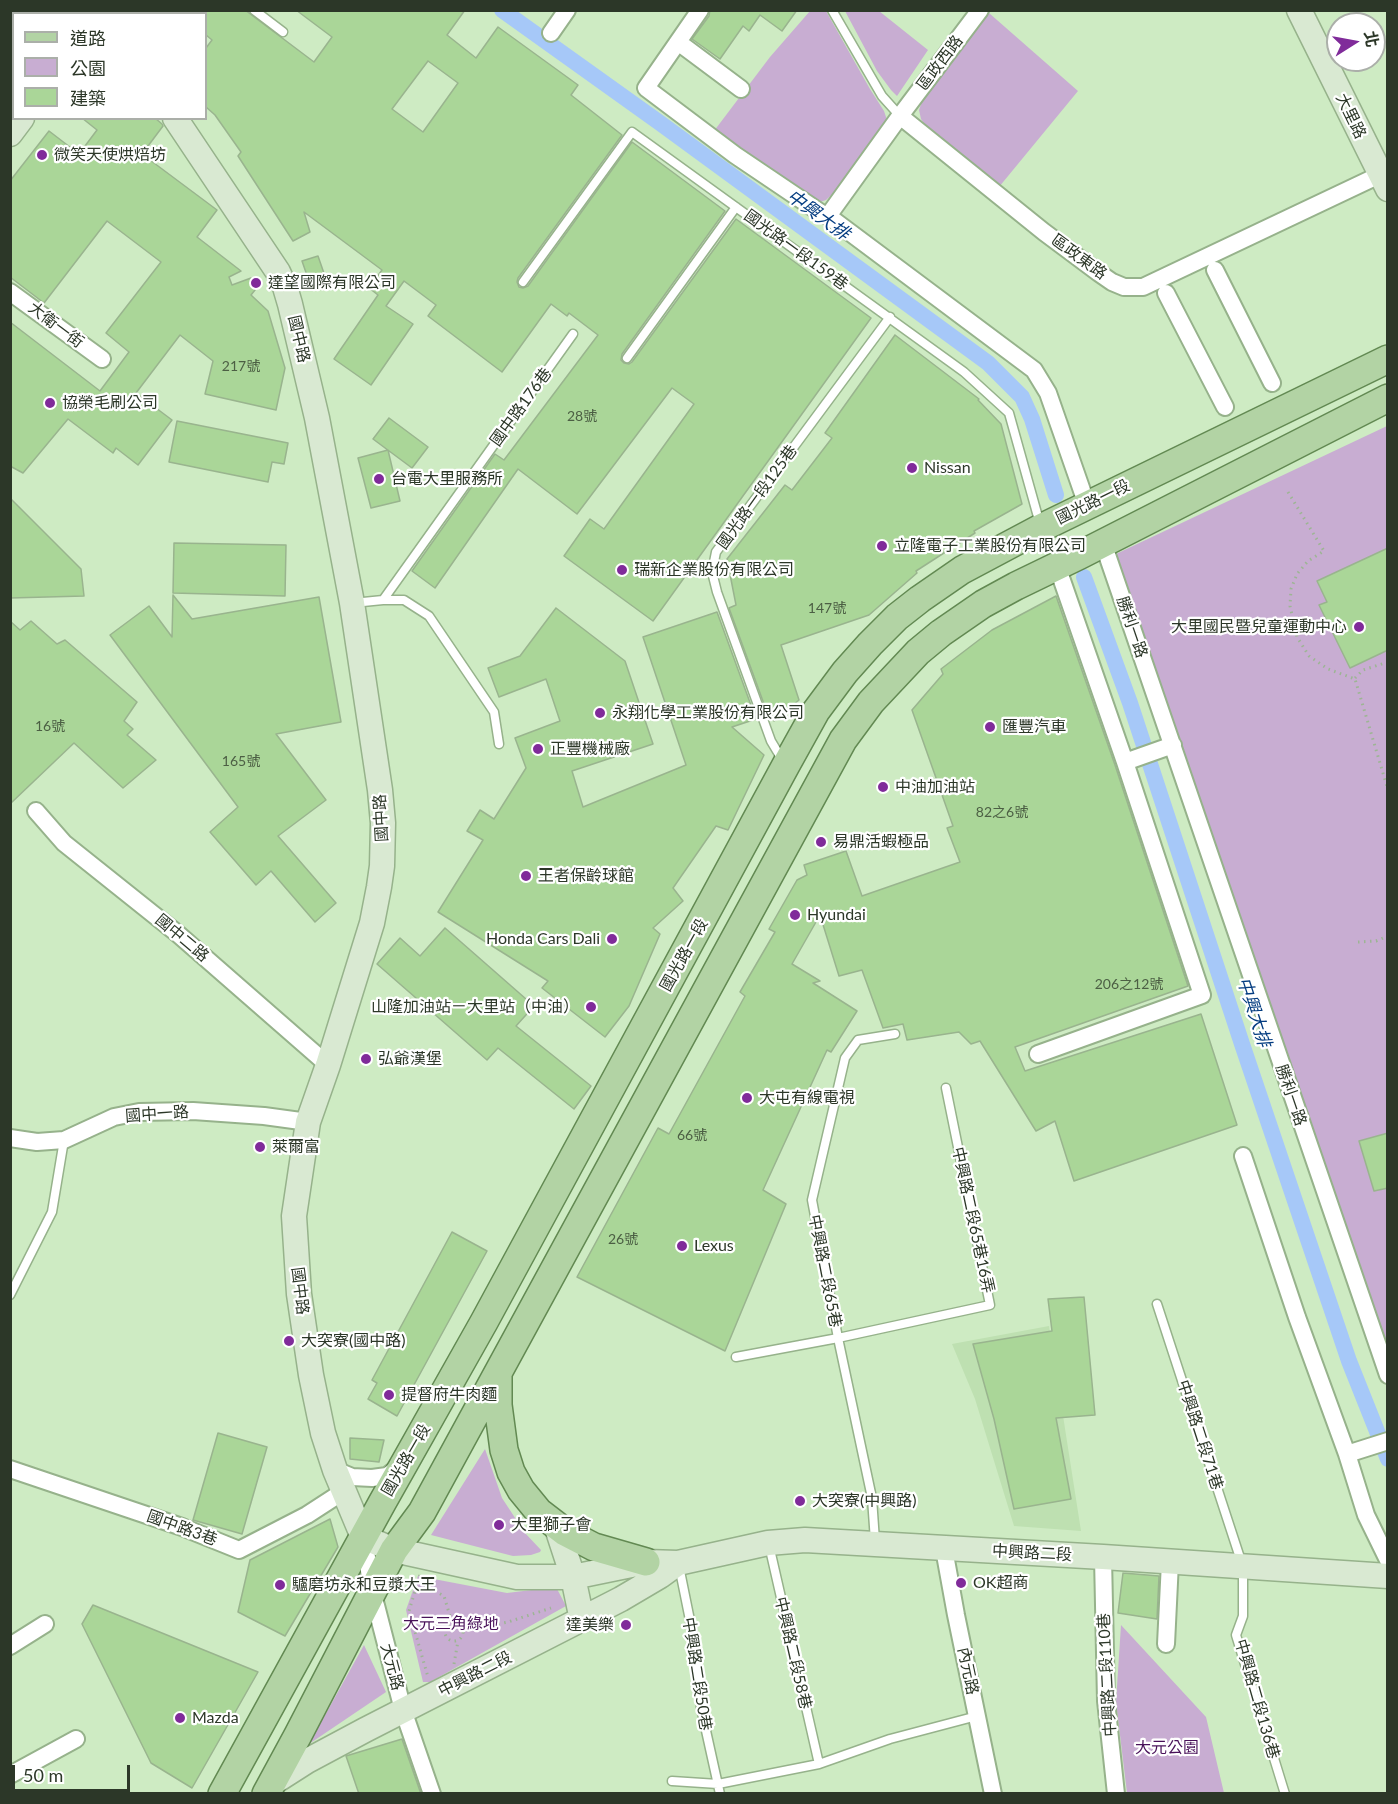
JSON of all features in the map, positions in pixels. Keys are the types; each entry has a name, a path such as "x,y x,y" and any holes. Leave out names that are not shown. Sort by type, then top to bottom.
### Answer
{"main road":[{"name":"國光路一段","path":"222,1794 484,1322 786,765 816,711 845,672 897,617 920,598 962,570 1087,505 1388,359"},
{"path":"269,1789 394,1550 422,1512 843,740 871,702 918,652 983,604 1388,398"},
{"path":"498,1373 498,1405 504,1450 520,1490 539,1512 564,1532 594,1547 646,1562"}],"street":[{"path":"551,33 567,10"},
{"name":"區政西路","path":"828,216 980,10"},
{"name":"大里路","path":"1299,10 1385,176"},
{"path":"694,13 678,42 646,88 735,155 828,216 1034,370 1053,404 1087,505"},
{"path":"678,42 741,89"},
{"name":"區政東路","path":"900,116 1044,232 1112,282 1124,287 1143,287 1371,179 1385,176"},
{"path":"10,134 20,120"},
{"name":"國中路","path":"176,120 285,287 317,418 352,603 380,790 383,822 382,866 372,923 308,1122 294,1216 299,1294 311,1375 323,1433 339,1481 363,1537"},
{"path":"1215,270 1272,383"},
{"name":"大衛一街","path":"10,291 102,360"},
{"path":"1166,293 1225,407"},
{"name":"勝利一路","path":"1102,543 1388,1375"},
{"path":"1038,1054 1202,995 1057,566"},
{"path":"1125,762 1173,746"},
{"name":"國中二路","path":"36,811 64,843 178,934 328,1065"},
{"name":"國中一路","path":"10,1138 37,1142 64,1140 114,1118 140,1112 193,1111 308,1122"},
{"path":"1243,1156 1366,1515 1388,1560"},
{"path":"1347,1454 1388,1441"},
{"path":"339,1481 352,1477 387,1476 404,1464"},
{"name":"國中路3巷","path":"10,1469 182,1527 240,1550 307,1515 339,1481"},
{"path":"556,1525 573,1577 582,1620"},
{"name":"中興路二段","path":"363,1537 394,1550 517,1577 573,1577 646,1562 678,1563 768,1543 805,1540 1388,1576"},
{"name":"大元路","path":"363,1537 372,1590 403,1710 432,1794"},
{"name":"內元路","path":"944,1549 993,1794"},
{"name":"中興路二段110巷","path":"1103,1557 1106,1701 1116,1794"},
{"path":"1166,1644 1170,1562"},
{"name":"中興路二段","path":"269,1789 308,1761 403,1710 582,1620 660,1576 678,1563"},
{"path":"10,1646 45,1624"},
{"path":"10,1775 75,1738"}],"lane":[{"path":"254,10 283,32"},
{"path":"832,10 882,96 900,116"},
{"name":"國光路一段159巷","path":"523,282 632,132 964,372 1009,413 1041,528"},
{"path":"627,358 736,207"},
{"name":"國光路一段125巷","path":"786,765 771,741 717,592 712,572 716,552 890,317"},
{"name":"國中路176巷","path":"383,600 573,334"},
{"path":"352,603 404,600 429,616 494,712 499,744"},
{"name":"中興路二段65巷","path":"875,1545 872,1498 812,1200 845,1058 858,1040 895,1034"},
{"name":"中興路二段65巷16弄","path":"838,1338 990,1305 946,1089"},
{"path":"10,1295 52,1212 64,1140"},
{"name":"中興路二段71巷","path":"1157,1304 1243,1567"},
{"path":"736,1357 838,1338"},
{"name":"中興路二段58巷","path":"768,1543 819,1764"},
{"name":"中興路二段50巷","path":"678,1563 695,1645 701,1708 720,1794"},
{"name":"中興路二段136巷","path":"1243,1567 1243,1616 1236,1635 1285,1794"},
{"path":"672,1781 718,1784 819,1764 890,1739 977,1716"}],"path":[{"path":"1288,492 1324,551 1308,561 1297,574 1291,589 1290,606 1297,637 1309,656 1328,669 1355,679"},
{"path":"1355,679 1363,670 1388,662"},
{"path":"1355,679 1388,790"},
{"path":"1358,942 1376,941 1388,936"},
{"path":"418,1566 421,1576 410,1611 430,1682"},
{"path":"419,1582 444,1596 452,1623"},
{"path":"463,1631 508,1622 551,1608"},
{"path":"452,1623 461,1626 463,1631 460,1639 455,1642 449,1640 445,1635 445,1629 452,1623"}],"shaded area":[{"path":"1049,1326 1081,1531 1014,1526 975,1399 952,1344"}],"green space":[{"path":"810,11 826,11 887,120 839,188 826,200 817,203 714,131 770,57"},
{"path":"845,11 879,11 928,50 897,96 877,71"},
{"path":"989,13 1078,91 999,187 926,126 919,110 922,101"},
{"path":"1387,426 1387,1349 1116,554"},
{"path":"485,1449 502,1498 525,1533 541,1550 540,1552 513,1556 431,1535"},
{"name":"大元三角綠地","path":"418,1576 507,1593 556,1587 566,1606 430,1682 423,1682 406,1610"},
{"name":"大元公園","path":"1121,1625 1206,1717 1224,1793 1127,1793 1116,1702"},
{"name":"大元三角綠地","path":"364,1645 386,1692 309,1744"}],"building":[{"path":"206,10 245,10 314,62 332,37 296,10 465,10 447,35 476,58 498,27 578,85 571,95 622,135 518,278 519,287 528,286 632,142 725,211 622,354 621,360 624,363 632,362 736,219 871,318 653,621 564,556 590,519 604,529 694,404 672,388 577,514 518,469 435,588 412,571 495,454 504,460 598,335 569,313 567,316 551,304 502,372 428,316 436,305 404,281 386,306 413,324 371,385 334,359 378,295 369,288 382,270 304,212 310,232 293,241 238,156 241,152 215,115 207,108 207,47 212,40 207,36","holes":["428,61 458,83 423,132 392,109"]},
{"path":"710,10 797,10 782,31 760,15 749,31 743,26 720,59 692,39 709,16"},
{"path":"84,120 157,120 163,126 142,154 217,210 197,237 241,271 229,277 232,285 251,278 259,285 251,295 268,311 285,368 276,410 205,394 213,361 180,335 136,393 172,420 138,465 116,448 113,453 68,419 23,473 10,466 10,322 100,391 129,352 106,333 161,262 107,221 44,303 10,277 10,181 49,131 79,154 97,130"},
{"path":"318,256 327,282 311,287 302,261"},
{"path":"895,335 979,399 1001,424 1022,504 974,531 975,533 916,571 917,573 869,615 781,645 799,700 774,721 771,714 768,715 729,608 736,605 727,559 785,485 792,490 832,438 825,433"},
{"path":"389,418 428,447 412,468 373,439"},
{"path":"177,421 288,443 284,464 272,462 268,482 169,462"},
{"name":"台電大里服務所","path":"388,450 400,501 371,508 358,458"},
{"path":"10,498 81,569 84,596 10,598"},
{"path":"174,543 286,545 285,596 173,593"},
{"name":"大里國民暨兒童運動中心","path":"1388,548 1388,650 1350,668 1319,605 1327,602 1317,581"},
{"path":"173,595 192,619 319,597 341,722 276,734 326,800 278,836 336,903 315,922 271,871 256,885 210,832 238,807 110,635 149,606 172,637"},
{"path":"1056,596 1188,986 1015,1047 1025,1071 1201,1014 1237,1125 1074,1181 1055,1121 1036,1131 980,1041 971,1044 959,1032 907,1040 903,1024 883,1028 862,970 839,976 820,915 792,964 820,981 813,983 857,1011 831,1052 827,1050 763,1190 786,1204 725,1351 577,1277 658,1128 669,1134 745,996 740,992 775,932 769,929 797,880 807,875 804,865 846,851 862,896 960,862 947,828 953,826 912,710 943,674 941,669 992,630"},
{"path":"556,608 625,661 653,744 572,771 583,807 686,765 643,637 717,612 756,719 732,727 764,755 728,830 716,826 673,888 683,901 653,928 660,934 629,1006 605,1037 542,988 548,981 438,912 483,840 467,831 480,810 494,819 526,768 515,738 560,721 546,679 499,697 488,668 520,656"},
{"path":"10,621 20,630 31,621 57,644 65,640 137,702 124,721 133,729 127,735 156,760 123,788 74,743 10,804"},
{"path":"445,928 534,1006 516,1026 591,1086 574,1109 498,1048 487,1060 377,964 400,938 420,956"},
{"path":"1388,1133 1388,1188 1374,1191 1359,1141"},
{"path":"452,1232 487,1251 397,1416 368,1399 377,1383 372,1380"},
{"path":"1084,1297 1095,1415 1056,1418 1071,1499 1014,1509 994,1419 973,1344 1052,1331 1048,1299"},
{"path":"218,1433 267,1447 242,1534 193,1520"},
{"path":"350,1438 384,1440 379,1462 350,1459"},
{"name":"驢磨坊永和豆漿大王","path":"330,1519 338,1547 285,1636 238,1612 250,1560"},
{"path":"1123,1573 1159,1576 1157,1619 1118,1613"},
{"name":"Mazda","path":"93,1605 258,1672 192,1788 151,1763 82,1624"},
{"path":"402,1739 421,1794 359,1794 346,1756"}],"waterway":[{"name":"中興大排","path":"502,10 988,363 1022,397 1032,419 1056,495"},
{"name":"中興大排","path":"1084,577 1130,703 1349,1361 1388,1459"}],"place":[{"name":"微笑天使烘焙坊","path":"42,155"},
{"name":"達望國際有限公司","path":"256,283"},
{"name":"協榮毛刷公司","path":"50,403"},
{"name":"Nissan","path":"912,468"},
{"name":"台電大里服務所","path":"379,479"},
{"name":"立隆電子工業股份有限公司","path":"882,546"},
{"name":"瑞新企業股份有限公司","path":"622,570"},
{"name":"大里國民暨兒童運動中心","path":"1359,627"},
{"name":"永翔化學工業股份有限公司","path":"600,713"},
{"name":"匯豐汽車","path":"990,727"},
{"name":"正豐機械廠","path":"538,749"},
{"name":"中油加油站","path":"883,787"},
{"name":"易鼎活蝦極品","path":"821,842"},
{"name":"王者保齡球館","path":"526,876"},
{"name":"Hyundai","path":"795,915"},
{"name":"Honda Cars Dali","path":"612,939"},
{"name":"山隆加油站－大里站（中油）","path":"591,1007"},
{"name":"弘爺漢堡","path":"366,1059"},
{"name":"大屯有線電視","path":"747,1098"},
{"name":"萊爾富","path":"260,1147"},
{"name":"Lexus","path":"682,1246"},
{"name":"大突寮(國中路)","path":"289,1341"},
{"name":"提督府牛肉麵","path":"389,1395"},
{"name":"大突寮(中興路)","path":"800,1501"},
{"name":"大里獅子會","path":"499,1525"},
{"name":"OK超商","path":"961,1583"},
{"name":"驢磨坊永和豆漿大王","path":"280,1585"},
{"name":"達美樂","path":"626,1625"},
{"name":"Mazda","path":"180,1718"}]}
